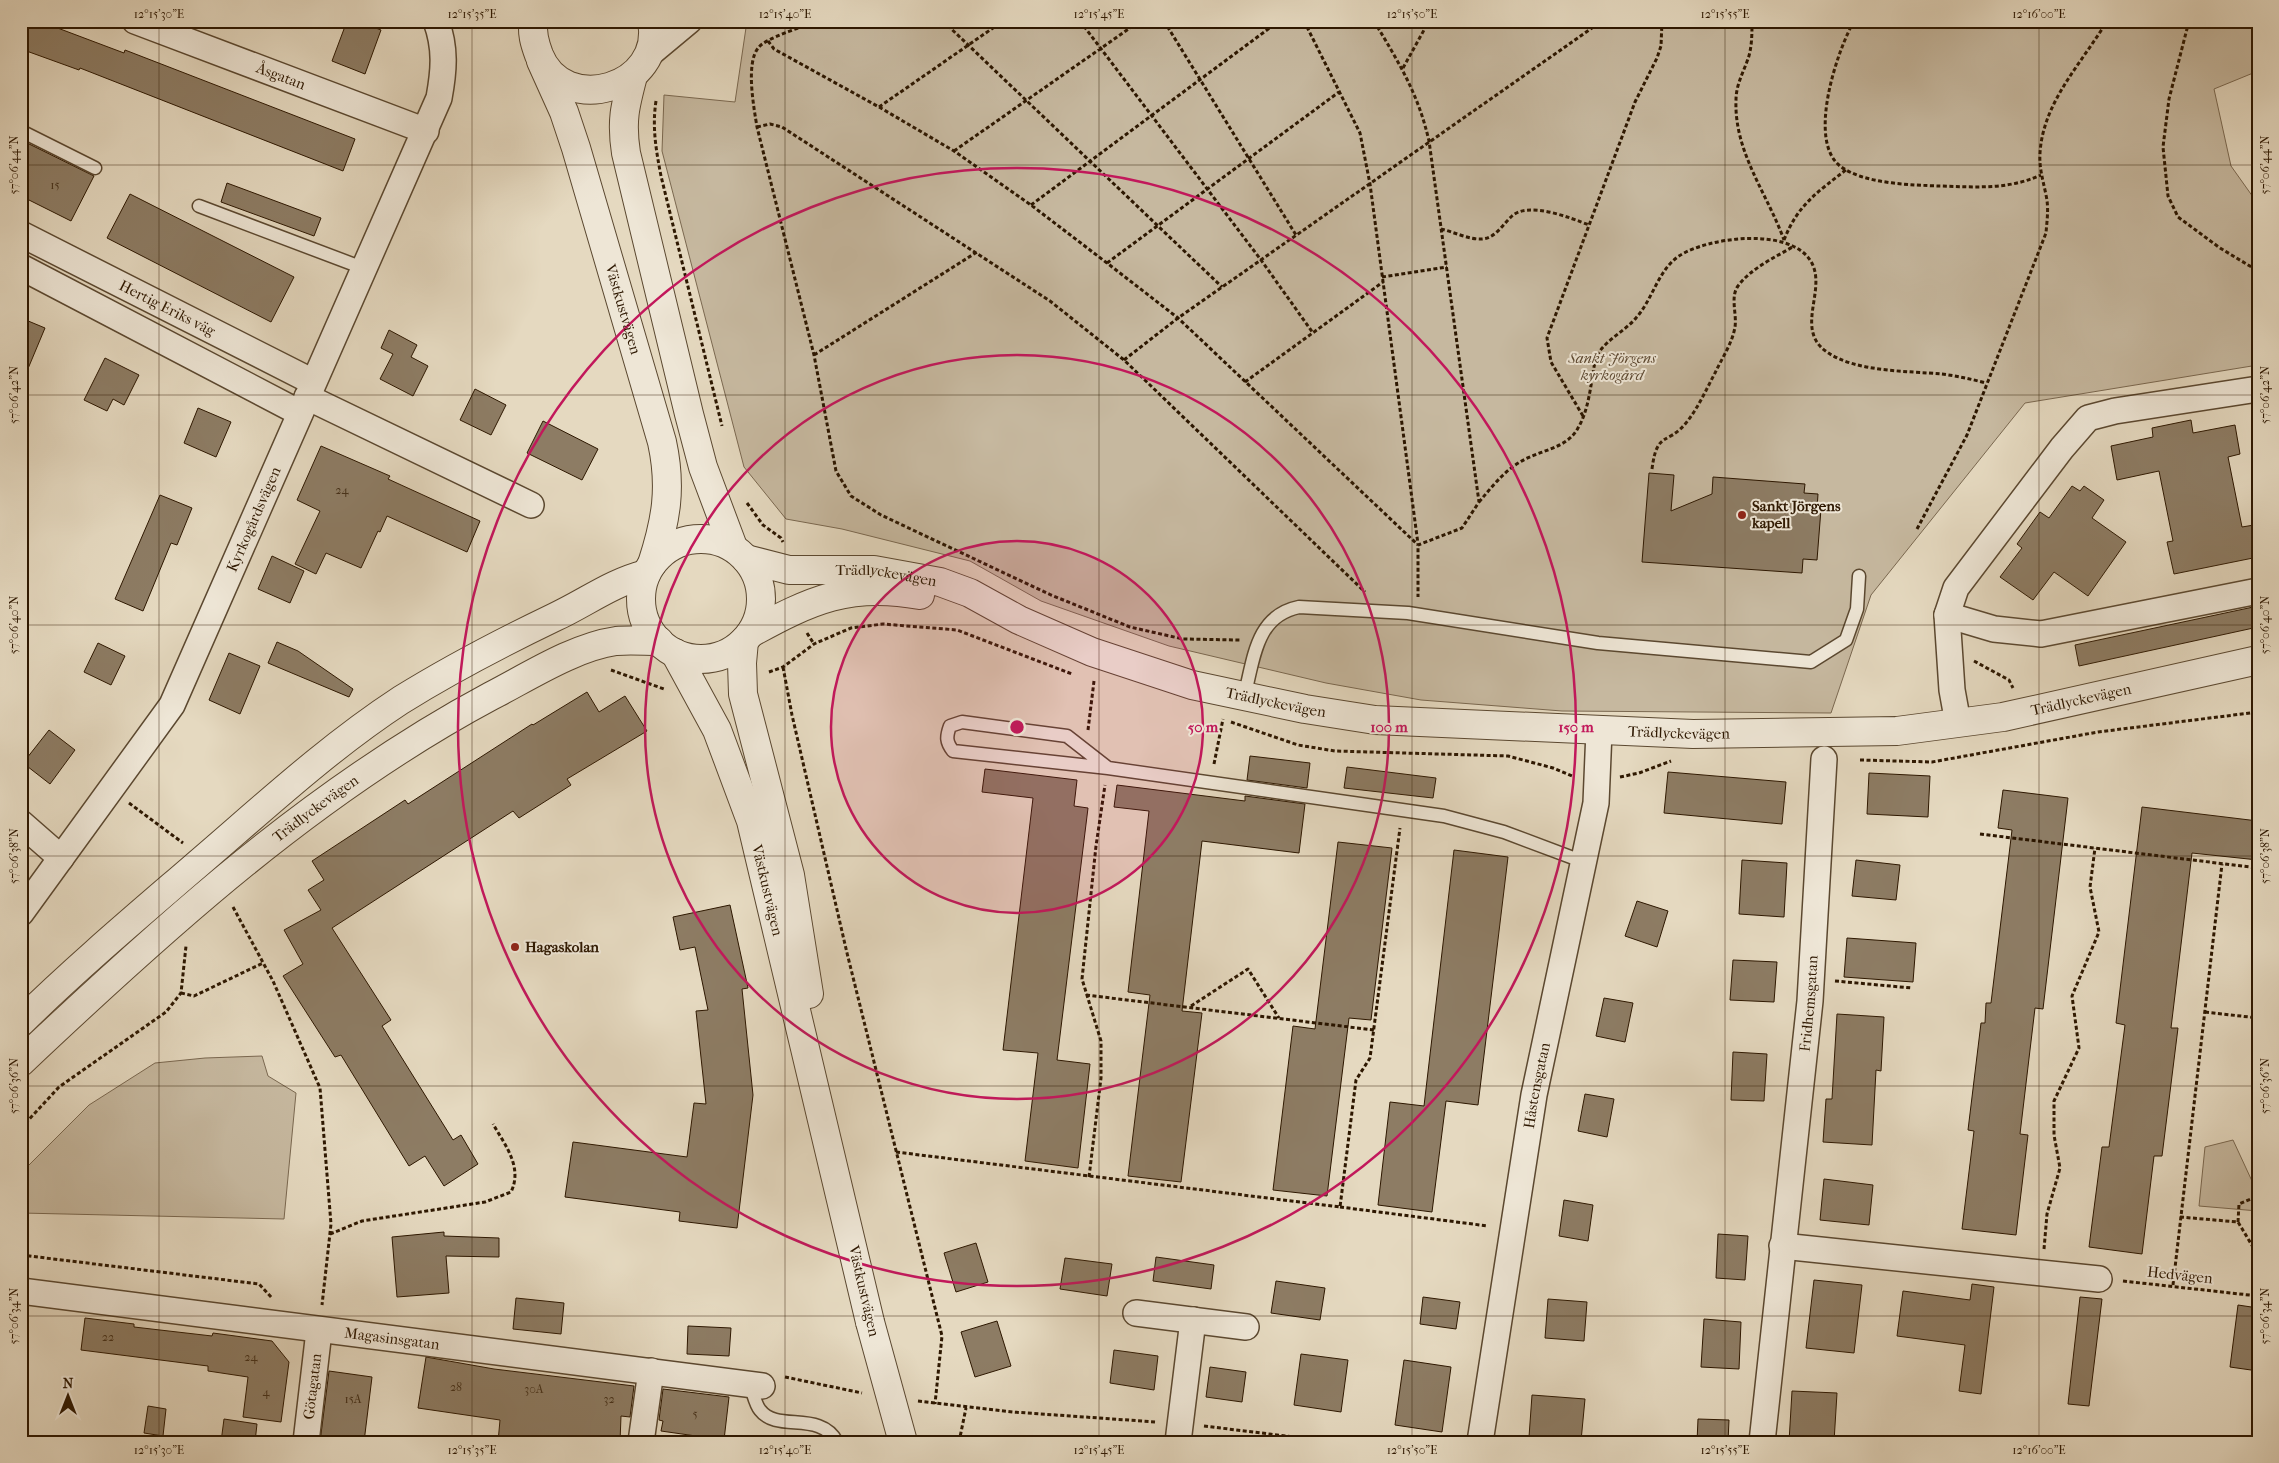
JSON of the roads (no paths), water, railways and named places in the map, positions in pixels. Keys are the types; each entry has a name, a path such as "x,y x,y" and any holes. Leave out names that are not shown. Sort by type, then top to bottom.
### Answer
{"street":[{"name":"Åsgatan","path":"135,21 426,131"},
{"name":"Kyrkogårdsvägen","path":"21,913 172,704 439,98 444,71 444,46 436,21"},
{"name":"Västkustvägen","path":"534,21 534,44 564,112 576,148 662,442 667,466 668,488 661,535 649,569"},
{"path":"652,21 653,36 624,105 623,122 626,154 703,467 739,553 757,575 761,595 759,614 748,637 724,654 712,658 687,657 667,647 648,626 642,610 642,586 649,569 670,547 695,539 708,539 739,553"},
{"path":"542,61 552,75 567,85 584,90 601,90 618,85 689,21"},
{"name":"Hertig Eriks väg","path":"21,234 307,397"},
{"name":"Hertig Eriks väg","path":"21,267 307,397 531,505"},
{"path":"1958,723 1948,654 1946,614 1956,588 2062,448 2088,418 2134,408 2258,389"},
{"name":"Trädlyckevägen","path":"739,553 789,570 874,570 940,582 970,593 1019,620 1112,660 1192,685 1244,698 1375,720 1693,734 1802,734 1897,731 2020,714 2258,660"},
{"name":"Trädlyckevägen","path":"21,1022 86,960 306,771 377,717 503,642 574,608 622,580 649,569"},
{"name":"Trädlyckevägen","path":"748,637 793,610 816,600 837,594 885,591 931,598 1019,620"},
{"path":"1946,614 1994,629 2041,634 2258,591"},
{"name":"Västkustvägen","path":"748,637 742,663 743,694 790,874 828,1140"},
{"name":"Trädlyckevägen","path":"21,1062 132,960 270,841 329,797 396,751 444,721 582,651 615,642 667,647"},
{"name":"Västkustvägen","path":"667,647 717,730 751,821 870,1322 903,1442"},
{"name":"Håstensgatan","path":"1480,1442 1534,1095 1596,803 1599,731"},
{"name":"Fridhemsgatan","path":"1762,1442 1811,979 1824,759"},
{"path":"21,823 61,858"},
{"path":"1782,1246 2100,1279"},
{"name":"Magasinsgatan","path":"21,1291 320,1331 756,1385"},
{"path":"1136,1313 1246,1327"},
{"path":"1178,1442 1193,1320"},
{"name":"Götagatan","path":"306,1442 320,1331"},
{"path":"641,1442 651,1371"}],"lane":[{"path":"21,131 95,168"},
{"path":"198,206 363,268"},
{"path":"1244,698 1258,644 1273,617 1284,610 1299,607 1365,609 1418,614 1598,643 1811,662 1846,640 1857,609 1858,576"},
{"path":"1108,768 1067,736 962,722 950,726 947,734 947,741 953,750 1108,768 1444,816 1504,832 1584,862"},
{"path":"756,1385 760,1410 768,1418 820,1426 830,1430 837,1442"}],"place":[{"name":"Sankt Jörgens kapell","path":"1742,515"},
{"name":"Hagaskolan","path":"515,947"}],"park label":[{"name":"Sankt Jörgens kyrkogård","path":"1612,366"}]}
